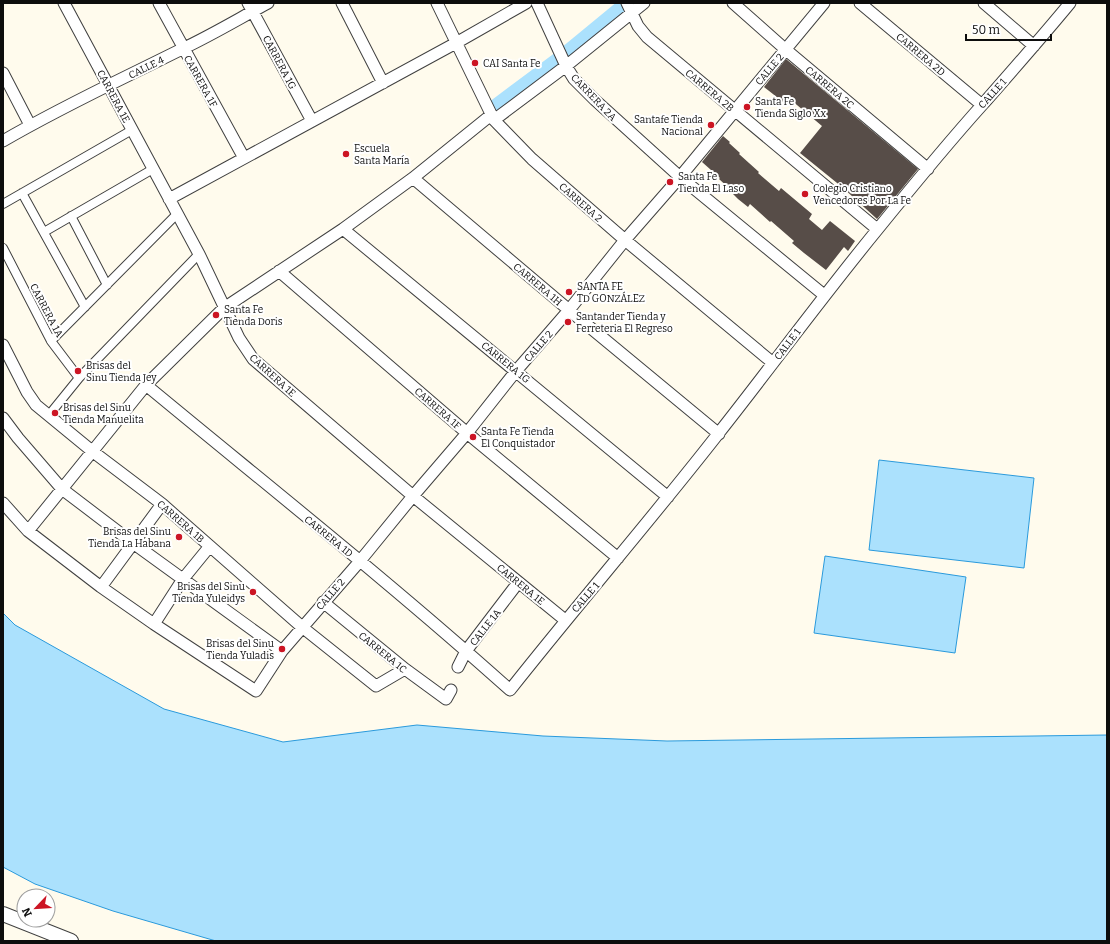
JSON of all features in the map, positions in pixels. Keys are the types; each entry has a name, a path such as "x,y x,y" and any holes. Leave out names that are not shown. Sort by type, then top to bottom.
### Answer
{"street":[{"name":"CARRERA 1E","path":"64,3 199,254 239,338 253,359 413,496 565,620"},
{"name":"CARRERA 1F","path":"159,3 244,158"},
{"name":"CALLE 4","path":"3,141 30,125 108,85 183,49 250,7 268,3"},
{"path":"342,3 383,83"},
{"name":"CARRERA 2","path":"437,3 491,114 532,160 625,240 773,363"},
{"path":"169,199 456,43 526,3"},
{"name":"CARRERA 2A","path":"537,3 557,43 565,64 574,79 680,177 824,295"},
{"path":"28,531 146,385 224,308 343,229 413,178 491,114 565,64 630,9 644,3"},
{"name":"CARRERA 2C","path":"733,3 785,49 928,169"},
{"name":"CALLE 2","path":"154,624 256,691 282,651 360,561 516,371 569,310 625,240 680,177 824,3"},
{"name":"CARRERA 2D","path":"860,3 982,105"},
{"path":"984,3 1034,46"},
{"name":"CALLE 1","path":"510,690 565,620 618,558 719,434 824,295 877,229 1070,3"},
{"name":"CARRERA 1G","path":"250,7 312,121"},
{"name":"CARRERA 2B","path":"630,9 638,26 647,37 877,229"},
{"path":"3,73 30,125"},
{"path":"3,204 132,130"},
{"path":"44,232 153,169"},
{"name":"CARRERA 1H","path":"413,178 719,434"},
{"path":"22,193 85,307"},
{"path":"51,341 177,214"},
{"path":"71,216 107,285"},
{"name":"CARRERA 1G","path":"343,229 668,497"},
{"name":"CARRERA 1A","path":"3,248 51,341 79,378"},
{"path":"49,415 79,378 199,254"},
{"name":"CARRERA 1F","path":"279,272 618,558"},
{"name":"CARRERA 1B","path":"3,345 27,392 36,404 92,451 162,504 302,627 376,686 405,670"},
{"name":"CARRERA 1D","path":"146,385 360,561 510,690"},
{"path":"3,418 18,438 62,489 133,543 282,651"},
{"path":"3,503 28,531 101,587 154,624 183,579 210,546"},
{"path":"101,587 162,504"},
{"name":"CALLE 1A","path":"458,667 466,651 514,588"},
{"name":"CARRERA 1C","path":"323,602 405,670 448,694"},
{"path":"4,918 71,941"}],"water":[{"path":"879,460 1034,478 1024,568 869,550"},
{"path":"825,556 966,577 955,653 814,633"},
{"path":"3,613 15,625 164,709 283,742 417,725 543,736 667,741 1107,735 1107,941 216,941 113,911 56,891 56,888 47,888 35,884 3,867"}],"building":[{"path":"786,59 918,169 877,219 842,187 800,153 822,126 791,100 787,105 764,87"},
{"path":"723,136 740,153 739,154 759,172 758,173 779,191 781,188 812,214 809,219 822,230 830,221 855,241 848,251 844,247 826,270 792,243 794,241 750,204 748,207 738,199 719,179 720,178 702,162"}],"waterway":[{"path":"491,108 562,55 625,3"}],"place":[{"name":"CAI Santa Fe","path":"475,63"},
{"name":"Santa Fe Tienda Siglo Xx","path":"747,107"},
{"name":"Santafe Tienda Nacional","path":"711,125"},
{"name":"Escuela Santa María","path":"346,154"},
{"name":"Santa Fe Tienda El Laso","path":"670,182"},
{"name":"Colegio Cristiano Vencedores Por La Fe","path":"805,194"},
{"name":"SANTA FE TD GONZÁLEZ","path":"569,292"},
{"name":"Santa Fe Tienda Doris","path":"216,315"},
{"name":"Santander Tienda y Ferreteria El Regreso","path":"568,322"},
{"name":"Brisas del Sinu Tienda Jey","path":"78,371"},
{"name":"Brisas del Sinu Tienda Manuelita","path":"55,413"},
{"name":"Santa Fe Tienda El Conquistador","path":"473,437"},
{"name":"Brisas del Sinu Tienda La Habana","path":"179,537"},
{"name":"Brisas del Sinu Tienda Yuleidys","path":"253,592"},
{"name":"Brisas del Sinu Tienda Yuladis","path":"282,649"}]}
